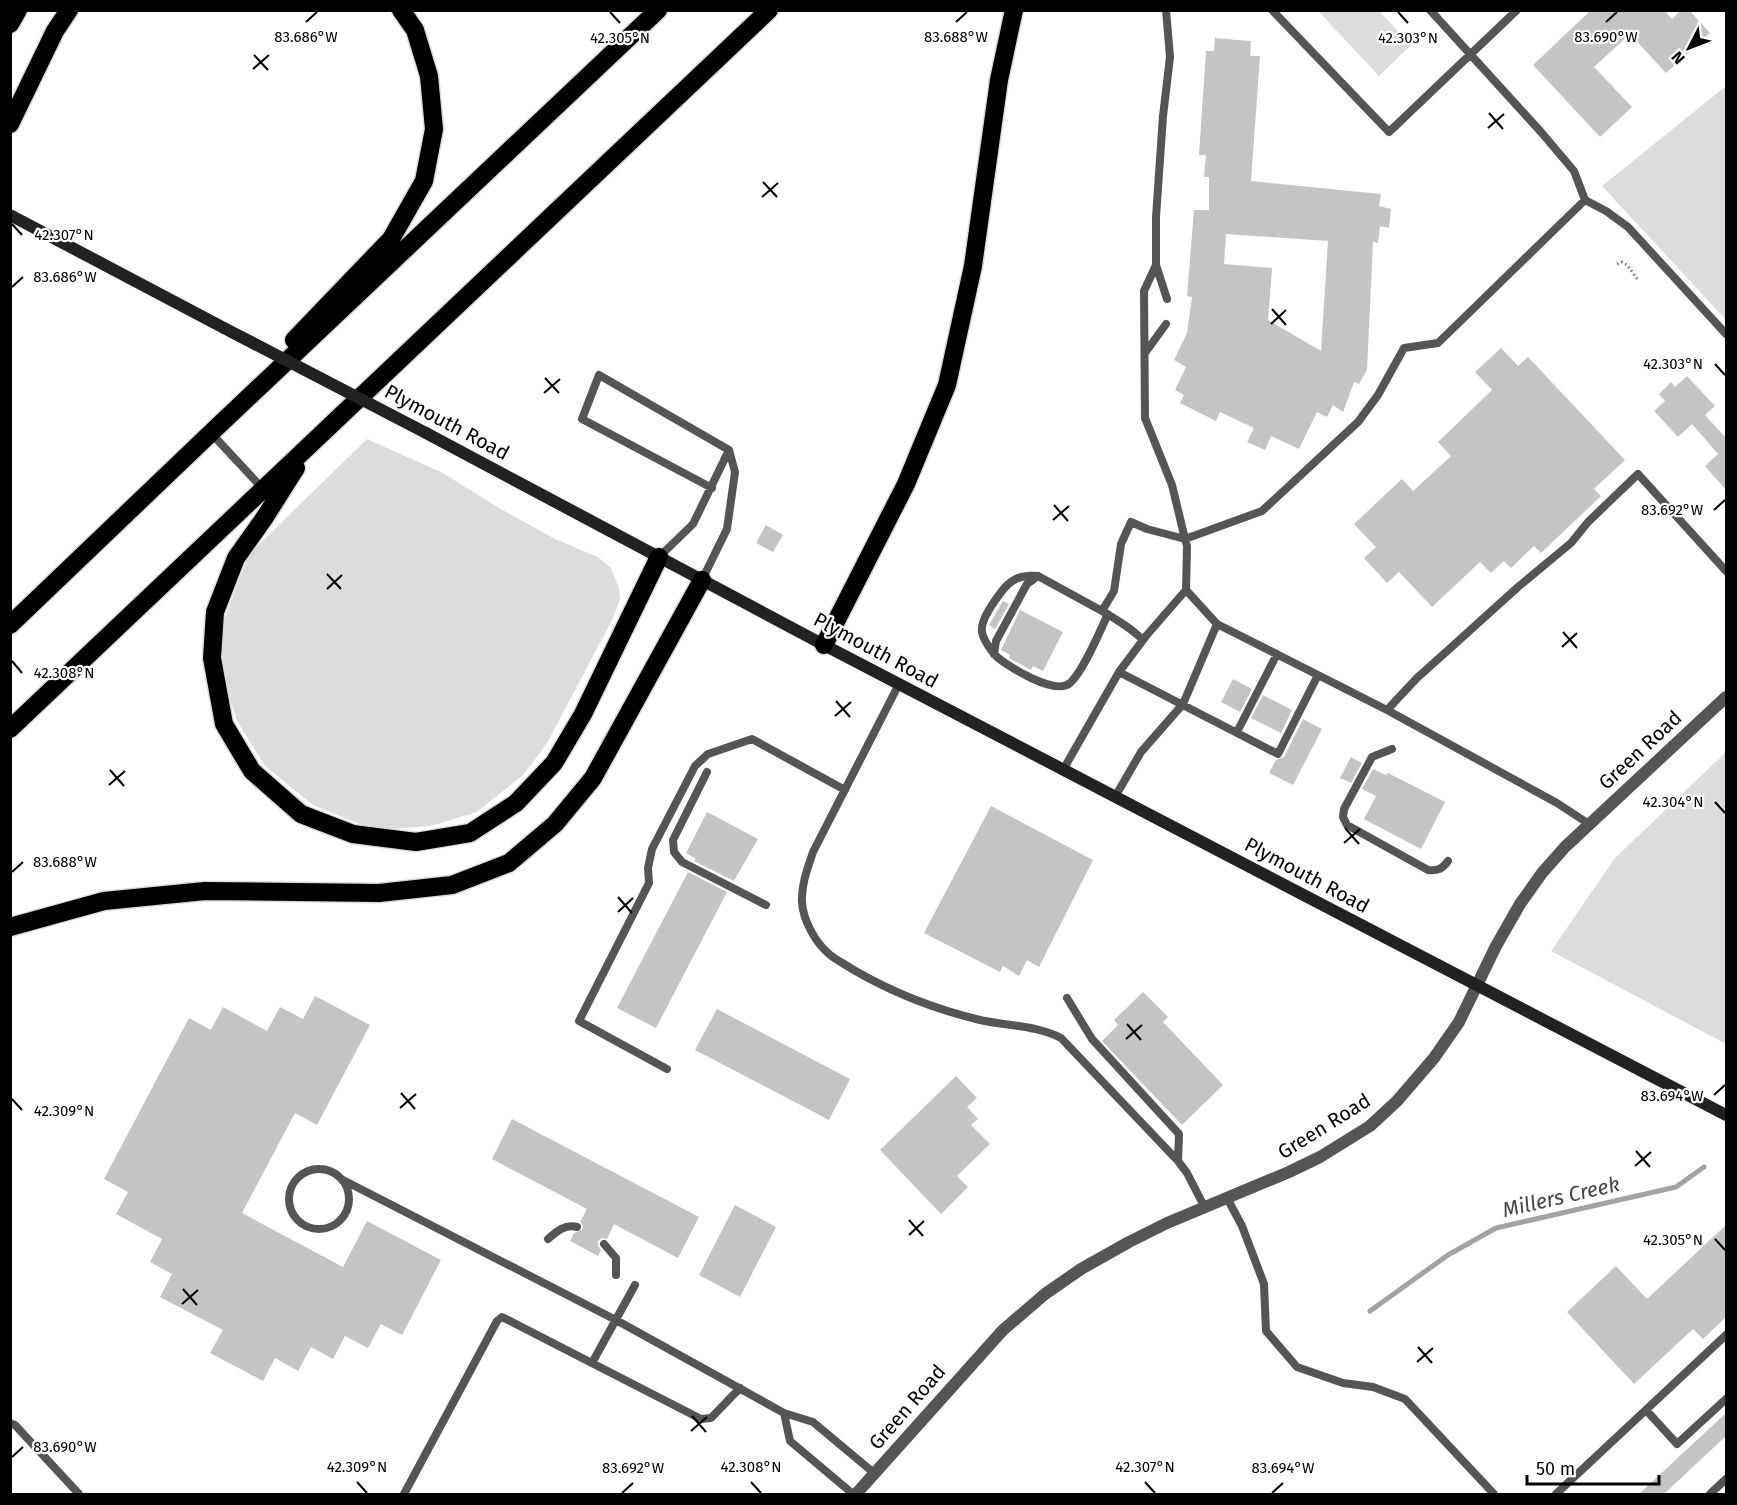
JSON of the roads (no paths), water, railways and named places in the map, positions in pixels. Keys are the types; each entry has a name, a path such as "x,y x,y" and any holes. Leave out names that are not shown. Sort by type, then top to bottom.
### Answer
{"highway":[{"path":"10,24 18,10"},
{"path":"10,124 55,31 69,10"},
{"path":"213,430 327,303 391,238 424,181 435,129 429,76 415,30 401,10"},
{"path":"10,625 658,10"},
{"path":"10,729 769,10"},
{"path":"824,645 906,484 947,385 974,266 999,80 1014,10"},
{"path":"309,447 266,517 236,558 215,612 212,658 224,724 252,771 301,814 353,834 416,842 470,833 516,803 554,763 583,714 658,557"},
{"path":"10,927 104,901 205,891 379,893 452,885 509,863 555,824 593,778 702,580"}],"main road":[{"name":"Plymouth Road","path":"10,215 824,645 1726,1115"}],"street":[{"name":"Green Road","path":"855,1494 1003,1330 1045,1294 1081,1269 1129,1242 1167,1223 1299,1167 1370,1126 1397,1101 1434,1058 1459,1022 1496,946 1520,904 1542,873 1565,847 1726,697"}],"lane":[{"path":"1166,10 1170,57 1162,127 1156,217 1156,265 1167,298"},
{"path":"1272,10 1389,132 1517,10"},
{"path":"1430,10 1574,171 1585,200 1606,211 1628,227 1726,334"},
{"path":"1143,640 1123,623 1105,613 1038,576 1027,575 1016,578 1005,586 983,622 981,631 994,654 1005,663 1052,686 1070,684 1080,669 1105,613 1114,591 1121,544 1131,522 1147,529 1185,539 1262,511 1358,422 1378,395 1404,348 1438,343 1585,200"},
{"path":"1063,770 1119,672 1186,590 1187,546 1172,485 1145,418 1144,291 1156,265"},
{"path":"1144,353 1166,324"},
{"path":"702,580 727,529 735,472 729,450 599,375 582,419 712,488"},
{"path":"213,430 264,490"},
{"path":"658,557 693,524 729,450"},
{"path":"1387,710 1463,636 1571,543 1588,522 1638,474 1726,572"},
{"path":"994,654 996,641 1027,584 1038,576"},
{"path":"1186,590 1217,624 1387,710 1557,803 1589,825"},
{"path":"1115,797 1142,752 1183,704 1217,624"},
{"path":"1237,732 1276,654"},
{"path":"1119,672 1278,754 1317,675"},
{"path":"899,684 813,852 805,874 802,901 807,922 822,947 830,955 877,984 924,1004 982,1020 1034,1029 1061,1038 1178,1161 1187,1173 1205,1208"},
{"path":"667,1069 579,1021 649,883 648,868 652,849 695,766 708,754 752,739 845,790"},
{"path":"1392,749 1372,757 1344,809 1343,817 1347,825 1428,870 1436,871 1443,868 1448,861"},
{"path":"707,772 673,840 674,852 687,864 766,905"},
{"path":"1067,998 1092,1039 1179,1134 1178,1161"},
{"path":"343,1180 350,1199 343,1218 327,1228 308,1227 299,1222 290,1206 291,1187 305,1172 325,1169 335,1173 343,1180 616,1320 784,1413 813,1422 874,1473"},
{"path":"1227,1198 1242,1226 1264,1284 1266,1331 1297,1367 1342,1383 1373,1387 1405,1399 1494,1494"},
{"path":"548,1239 563,1228 578,1227"},
{"path":"604,1244 616,1258 616,1275"},
{"path":"592,1363 635,1285"},
{"path":"404,1494 497,1321 502,1317 701,1419 711,1418 740,1388"},
{"path":"1556,1494 1726,1335"},
{"path":"1646,1410 1677,1444 1726,1399"},
{"path":"784,1413 790,1441 855,1494"},
{"path":"10,1423 15,1425 79,1494"},
{"path":"1710,1494 1726,1479"}],"waterway":[{"name":"Millers Creek","path":"1370,1311 1448,1255 1496,1228 1676,1187 1704,1167"}]}
